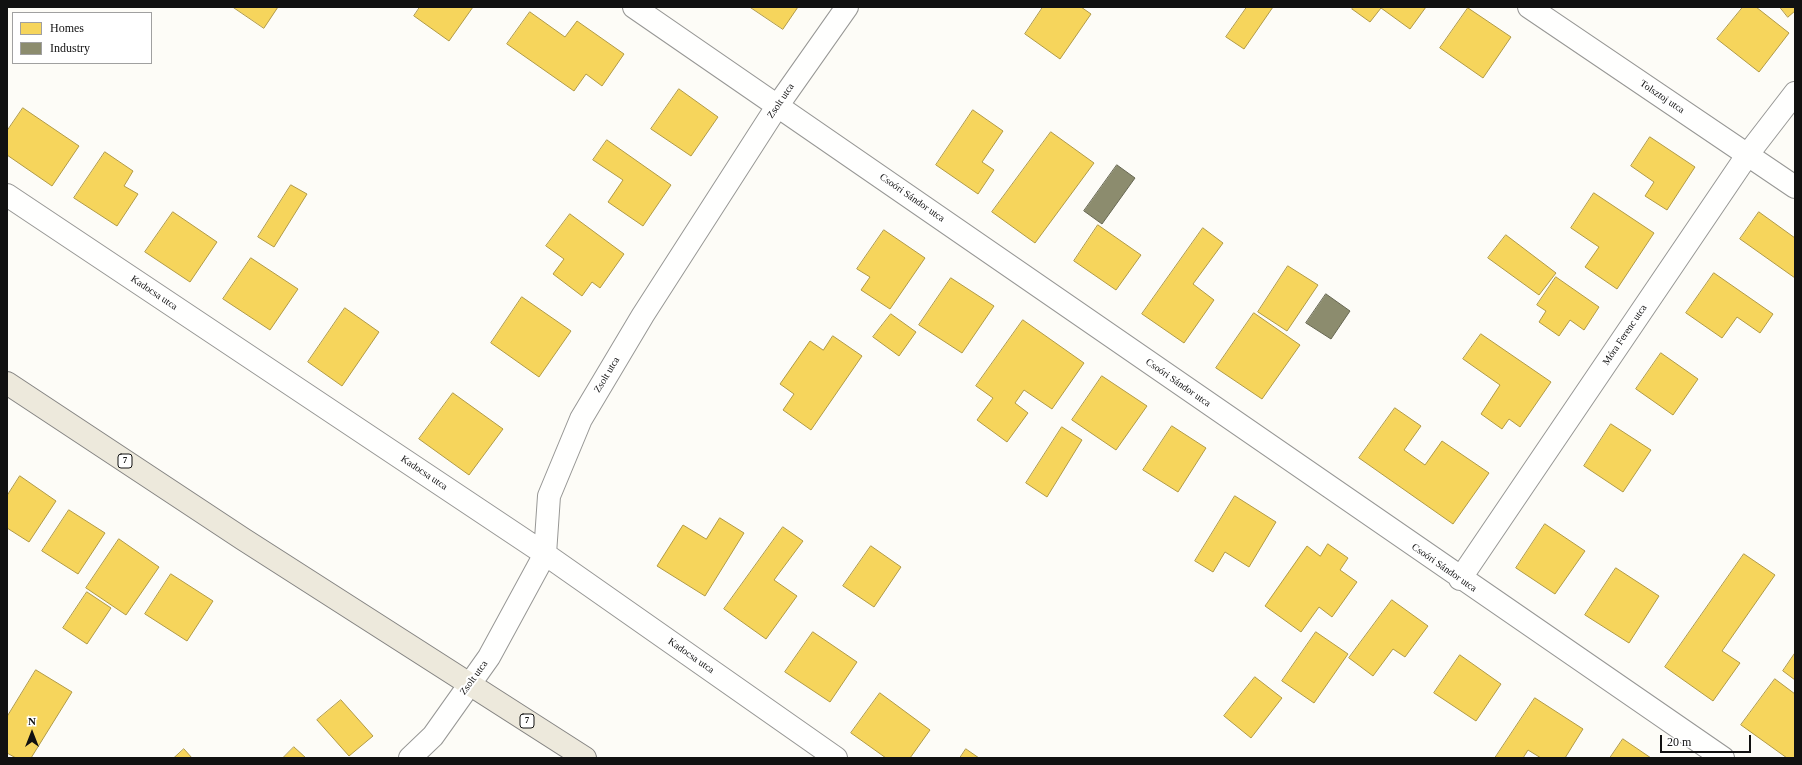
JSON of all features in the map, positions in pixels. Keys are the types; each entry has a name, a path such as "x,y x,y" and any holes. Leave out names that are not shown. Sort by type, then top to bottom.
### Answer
{"main road":[{"name":"7","path":"7,383 243,539 585,758"}],"street":[{"name":"Csoóri Sándor utca","path":"634,7 778,105 1460,579 1722,758"},
{"name":"Zsolt utca","path":"410,758 433,736 489,657 545,554 549,496 581,419 643,315 778,105 847,7"},
{"name":"Tolsztoj utca","path":"1529,7 1795,187"},
{"name":"Móra Ferenc utca","path":"1460,579 1748,154 1795,93"},
{"name":"Kadocsa utca","path":"7,195 545,554 836,758"}],"building: Homes":[{"path":"233,7 278,7 264,28"},
{"path":"420,7 473,7 449,41 414,16"},
{"path":"750,7 798,7 783,29"},
{"path":"1043,7 1081,7 1091,14 1060,59 1025,34"},
{"path":"1247,7 1273,7 1244,49 1226,37"},
{"path":"1354,7 1426,7 1410,29 1381,8 1370,22 1352,9"},
{"path":"1743,7 1756,7 1789,33 1759,72 1717,39"},
{"path":"1780,7 1795,7 1795,11 1788,17"},
{"path":"1468,8 1511,37 1483,78 1440,48"},
{"path":"530,12 565,37 577,21 624,54 602,86 586,74 574,91 507,44"},
{"path":"679,89 718,117 691,156 651,129"},
{"path":"23,108 79,146 52,186 7,155 7,131"},
{"path":"973,110 1003,131 982,162 994,170 978,194 936,165"},
{"path":"1051,132 1094,163 1035,243 992,212"},
{"path":"1650,137 1695,167 1667,210 1645,196 1654,182 1631,166"},
{"path":"607,140 671,185 643,226 608,202 623,180 593,160"},
{"path":"105,152 133,171 124,186 138,194 117,226 74,198"},
{"path":"291,185 307,194 274,247 258,237"},
{"path":"1594,193 1654,233 1617,289 1585,267 1599,247 1571,228"},
{"path":"173,212 217,242 190,282 145,252"},
{"path":"1759,212 1795,238 1795,278 1740,239"},
{"path":"570,214 624,254 600,288 592,282 582,296 553,274 564,259 546,246"},
{"path":"1098,225 1141,255 1116,290 1074,261"},
{"path":"1203,228 1223,243 1193,284 1214,300 1184,343 1142,314"},
{"path":"884,230 925,258 890,309 861,290 870,277 857,269"},
{"path":"1506,235 1556,273 1539,295 1488,258"},
{"path":"251,258 298,289 270,330 223,299"},
{"path":"1288,266 1318,285 1287,331 1258,312"},
{"path":"1714,273 1773,314 1760,333 1737,317 1722,338 1686,313"},
{"path":"1556,277 1599,307 1584,330 1570,320 1559,336 1539,322 1546,311 1537,305"},
{"path":"951,278 994,306 962,353 919,325"},
{"path":"522,297 571,331 539,377 491,343"},
{"path":"345,308 379,332 342,386 308,362"},
{"path":"1254,313 1300,345 1262,399 1216,368"},
{"path":"891,314 916,332 899,356 873,337"},
{"path":"1023,320 1084,363 1052,409 1024,390 1015,403 1028,413 1007,442 977,420 993,398 976,386"},
{"path":"1481,334 1551,382 1520,427 1509,419 1502,429 1481,414 1500,385 1463,359"},
{"path":"833,336 862,356 811,430 783,410 794,394 780,384 810,341 823,350"},
{"path":"1661,353 1698,379 1673,415 1636,389"},
{"path":"1102,376 1147,406 1116,450 1072,420"},
{"path":"453,393 503,429 469,475 419,439"},
{"path":"1395,408 1421,426 1404,450 1425,465 1442,441 1489,473 1453,524 1359,458"},
{"path":"1611,424 1651,450 1623,492 1584,466"},
{"path":"1172,426 1206,448 1178,492 1143,470"},
{"path":"1062,427 1082,440 1047,497 1026,483"},
{"path":"20,476 56,501 29,542 7,528 7,496"},
{"path":"1235,496 1276,522 1249,567 1225,552 1213,572 1195,561"},
{"path":"69,510 105,533 78,574 42,551"},
{"path":"720,518 744,533 705,596 657,566 683,525 706,539"},
{"path":"1545,524 1585,551 1555,594 1516,568"},
{"path":"783,527 803,541 774,580 797,596 766,639 724,609"},
{"path":"119,539 159,567 126,615 86,588"},
{"path":"1328,544 1348,558 1340,570 1357,582 1332,617 1319,607 1301,632 1265,606 1307,546 1320,556"},
{"path":"871,546 901,567 874,607 843,586"},
{"path":"1744,554 1775,575 1722,651 1740,663 1713,701 1665,667"},
{"path":"1616,568 1659,596 1629,643 1585,615"},
{"path":"171,574 213,601 187,641 145,614"},
{"path":"87,592 111,608 87,644 63,628"},
{"path":"1392,600 1428,626 1405,657 1393,649 1373,676 1349,658"},
{"path":"813,632 857,662 830,702 785,672"},
{"path":"1316,632 1348,654 1314,703 1282,681"},
{"path":"1795,653 1795,680 1783,671"},
{"path":"1460,655 1501,684 1476,721 1434,693"},
{"path":"36,670 72,692 31,758 16,758 7,753 7,717"},
{"path":"1255,677 1282,698 1251,738 1224,716"},
{"path":"1775,679 1795,694 1795,758 1787,758 1741,725"},
{"path":"880,693 930,730 910,758 886,758 851,733"},
{"path":"1535,698 1583,729 1565,758 1541,758 1528,750 1523,758 1495,758"},
{"path":"341,700 373,736 349,756 317,720"},
{"path":"1623,739 1651,758 1610,758"},
{"path":"294,747 306,758 283,758"},
{"path":"184,749 192,758 174,758"},
{"path":"966,749 979,758 960,758"}],"building: Industry":[{"path":"1117,165 1135,178 1102,224 1084,211"},
{"path":"1326,294 1350,311 1331,339 1306,323"}]}
